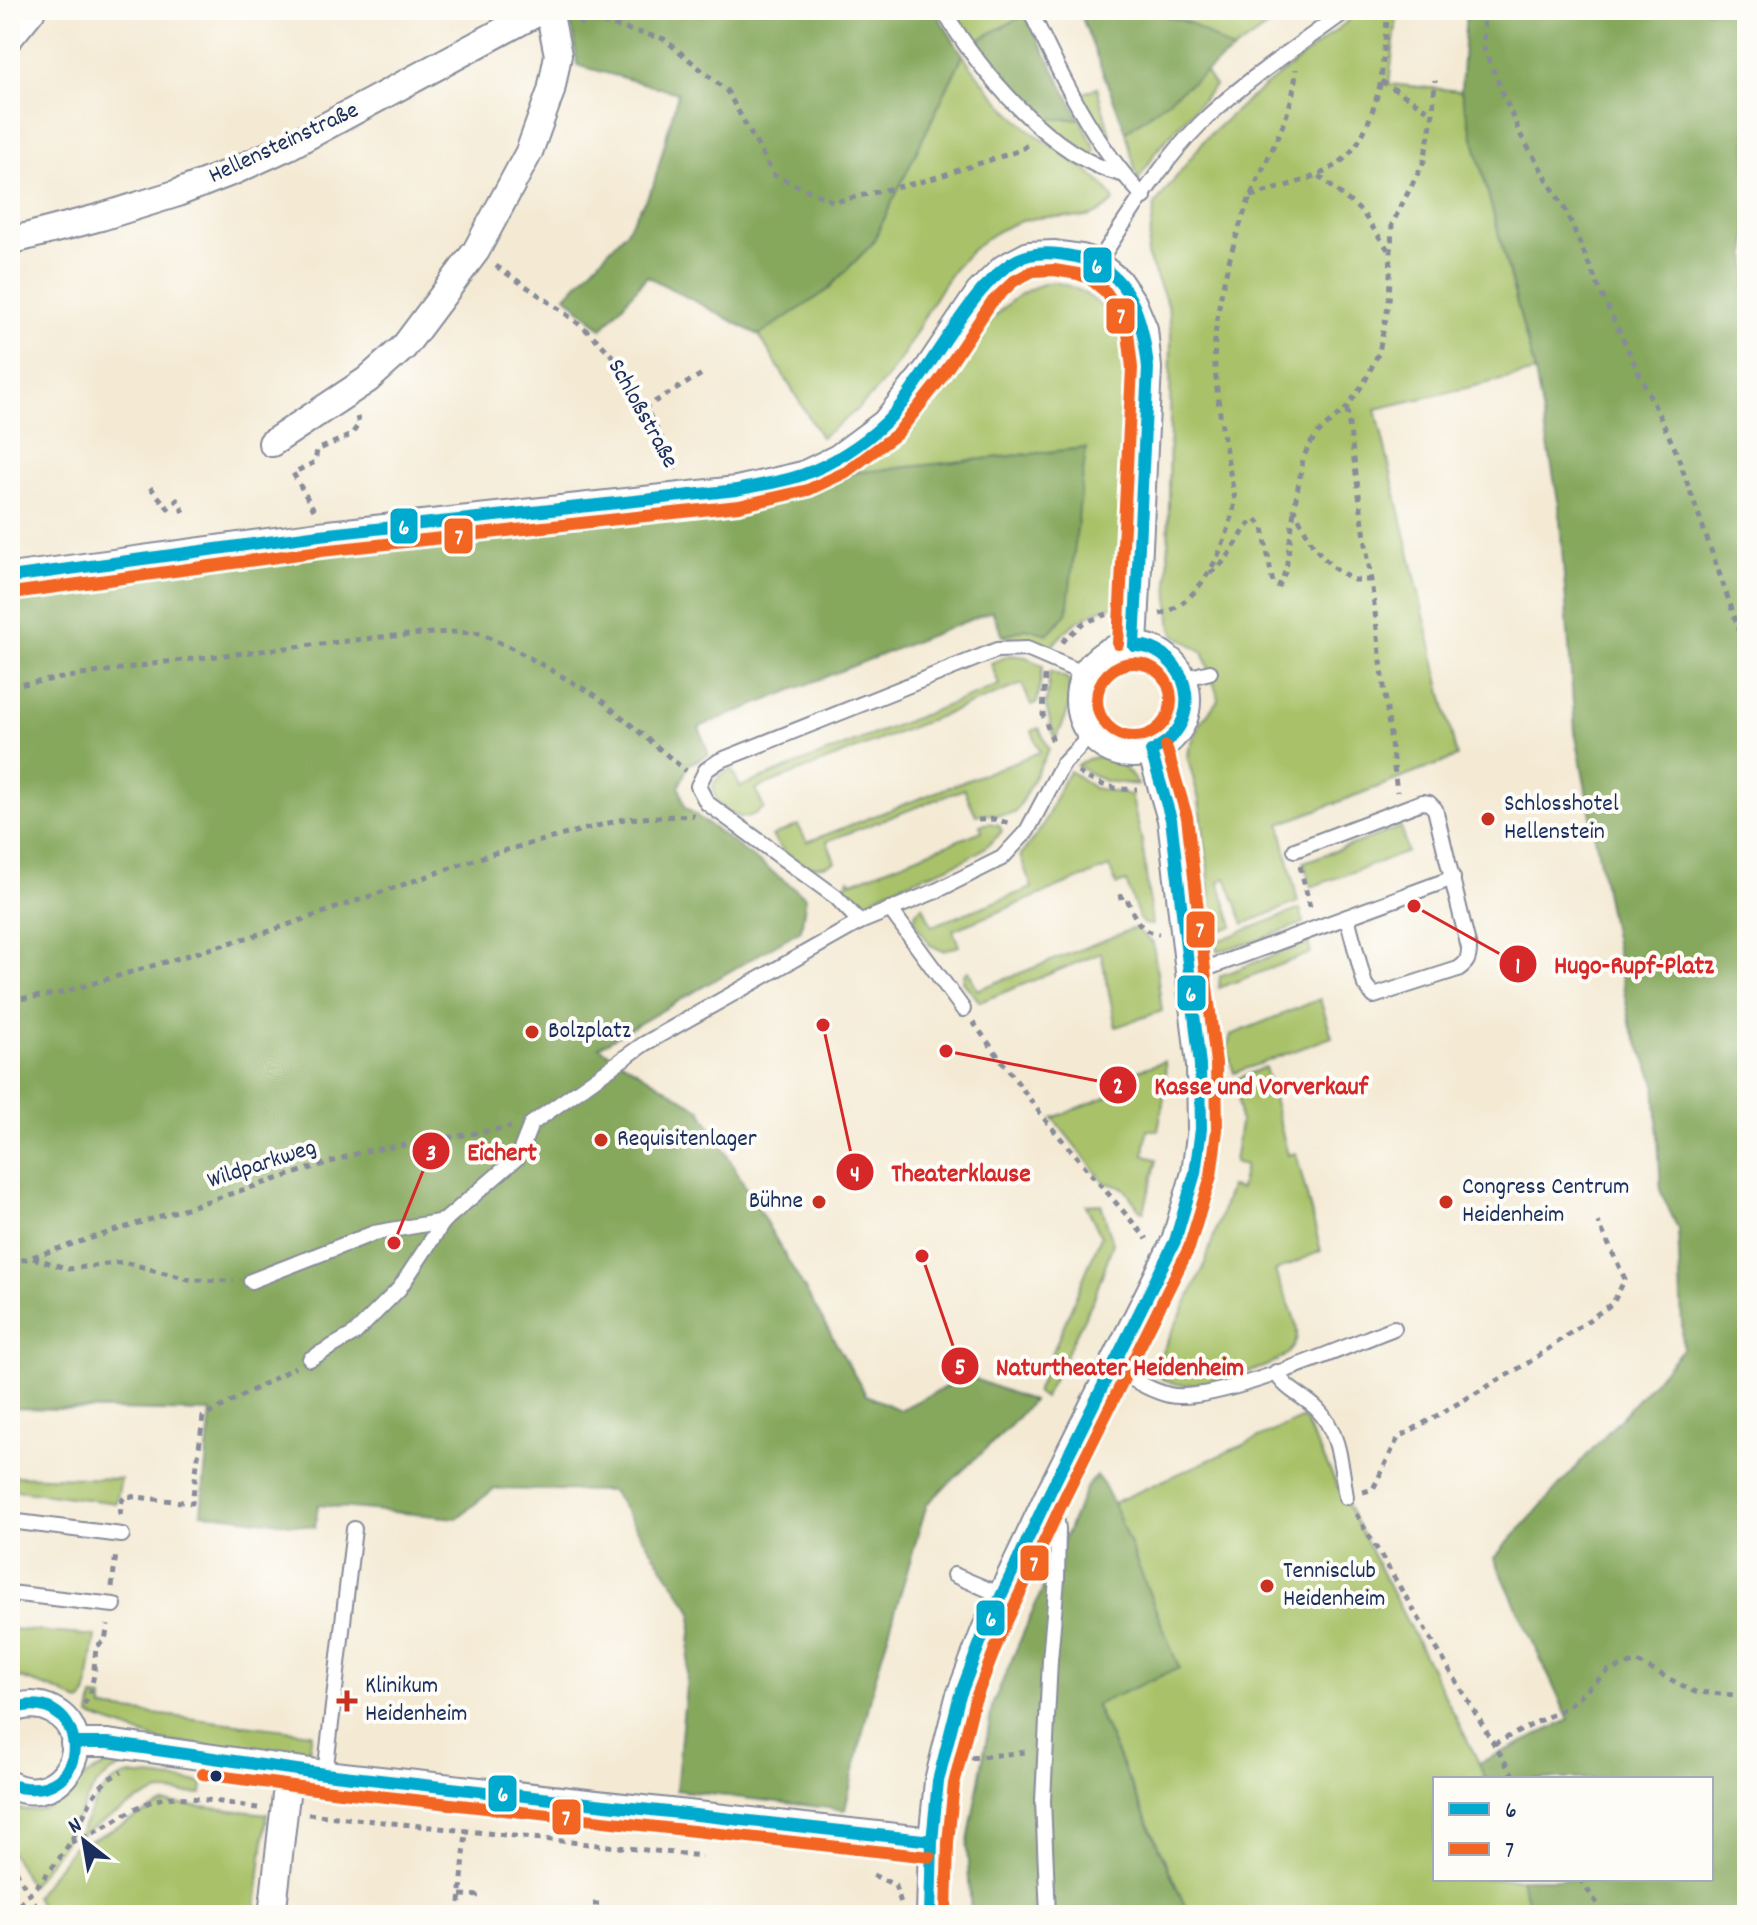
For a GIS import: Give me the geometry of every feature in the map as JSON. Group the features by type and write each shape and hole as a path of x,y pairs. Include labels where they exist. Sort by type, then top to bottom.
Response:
{"street":[{"path":"10,37 32,10"},
{"path":"272,443 386,364 412,338 476,251 529,152 551,91 558,55 548,16"},
{"name":"Hellensteinstraße","path":"10,241 175,194 234,171 548,16"},
{"path":"10,577 319,535 677,498 786,480 838,458 868,438 897,410 937,356 967,308 1004,268 1016,260 1043,254 1072,256 1097,264 1118,281 1133,303 1144,329 1147,346 1134,645"},
{"path":"1134,645 1163,655 1175,665 1183,679 1187,698 1184,718 1174,735 1151,751 1139,753 1117,751 1099,741 1083,720 1080,705 1080,689 1085,674 1105,654 1134,645"},
{"path":"930,1915 932,1841 942,1761 959,1698 1001,1595 1166,1261 1190,1198 1201,1129 1202,1081 1174,842 1163,785 1151,751"},
{"path":"10,1785 29,1791 42,1790 55,1784 72,1763 74,1743 70,1729 57,1713 37,1705 14,1703"},
{"path":"74,1743 108,1743 325,1774 932,1841"},
{"path":"272,1915 289,1769"}],"lane":[{"path":"943,10 990,76 1045,130 1093,165 1121,174"},
{"path":"1030,10 1096,135 1121,174 1144,197"},
{"path":"1097,264 1175,152 1199,125 1233,95 1347,10"},
{"path":"860,922 836,897 702,797 699,781 706,770 719,761 987,652 1013,647 1027,649 1085,674"},
{"path":"1183,679 1210,672"},
{"path":"310,1359 354,1334 399,1289 444,1221 518,1157 531,1124 644,1044 860,922 990,866 1010,851 1034,820 1052,780 1066,760 1092,734"},
{"path":"1295,850 1422,802 1429,803 1435,809 1469,958 1458,969 1374,996 1365,985 1347,917"},
{"path":"1189,975 1453,878"},
{"path":"890,909 963,1009"},
{"path":"251,1281 374,1233 444,1221"},
{"path":"1113,1368 1170,1395 1191,1396 1216,1392 1276,1372 1394,1328"},
{"path":"1276,1372 1289,1389 1318,1410 1328,1423 1335,1436 1346,1497"},
{"path":"1048,1915 1043,1801 1058,1542 1056,1508 1051,1490"},
{"path":"10,1521 120,1534"},
{"path":"325,1774 354,1529"},
{"path":"954,1575 1001,1595"},
{"path":"10,1593 112,1604"}],"path":[{"path":"1251,196 1319,176 1340,164 1357,146 1372,116 1381,81 1388,10"},
{"path":"1483,10 1484,49 1520,134 1566,211 1676,451 1747,652"},
{"path":"548,16 599,22 664,39 727,91 774,175 834,202 928,180 1021,150 1045,130"},
{"path":"1208,575 1233,521 1235,500 1214,365 1217,318 1251,196 1295,90 1294,49"},
{"path":"1136,613 1169,612 1222,566 1256,519 1263,528 1273,584 1279,586 1285,576 1303,459 1309,445 1323,428 1346,409 1365,381 1379,352 1389,302 1392,224 1424,161 1433,113 1435,80"},
{"path":"1381,81 1433,113"},
{"path":"1319,176 1362,212 1389,251"},
{"name":"Schloßstraße","path":"476,251 578,324 623,372 674,462 677,498"},
{"path":"644,408 702,374"},
{"path":"319,535 317,517 293,473 315,462 317,450 351,435 359,424 348,393"},
{"path":"1346,409 1371,580 1394,778 1401,810"},
{"path":"150,491 152,489 168,508 177,500 184,512"},
{"path":"1294,509 1314,547 1332,567 1354,580 1371,580"},
{"path":"10,686 166,662 381,637 478,633 512,648 595,695 699,781"},
{"path":"1035,717 1043,715"},
{"path":"1066,760 1085,777 1111,787 1133,790 1163,785"},
{"path":"10,1000 57,994 270,931 491,854 624,819 721,813"},
{"path":"1295,850 1315,928"},
{"path":"1118,897 1126,896 1135,919 1152,934 1184,932"},
{"path":"963,1009 1046,1121 1166,1261"},
{"name":"Wildparkweg","path":"10,1264 362,1152 531,1124"},
{"path":"1514,1777 1346,1497 1373,1489 1398,1438 1528,1363 1613,1303 1625,1279 1598,1222"},
{"path":"31,1258 69,1269 123,1262 192,1280 251,1281"},
{"path":"94,1669 96,1647 105,1640 112,1604 122,1500 126,1496 192,1503 203,1417 310,1359"},
{"path":"1494,1744 1567,1707 1608,1671 1637,1662 1695,1692 1747,1696"},
{"path":"942,1761 1045,1750"},
{"path":"10,1912 29,1894 71,1842 96,1790 115,1775 130,1770"},
{"path":"71,1842 87,1837 143,1805 162,1798 702,1856"},
{"path":"459,1915 466,1831"},
{"path":"10,1860 41,1915"},
{"path":"873,1875 895,1885 903,1915"},
{"path":"1581,1881 1605,1915"},
{"path":"461,1895 482,1896"},
{"path":"593,1904 601,1904"}],"green space":[{"path":"566,10 934,10 963,55 872,244 825,292 759,335 647,276 602,329 566,296 625,233 653,187 678,93 577,65 574,36"},
{"path":"952,10 1023,10 1025,15 972,43"},
{"path":"1079,10 1146,10 1192,24 1233,51 1126,132"},
{"path":"1146,10 1291,10 1233,51 1192,24"},
{"path":"1362,10 1398,10 1389,84 1461,91 1535,372 1376,409 1457,757 1280,824 1298,902 1244,924 1226,878 1219,882 1233,926 1214,933 1199,800 1188,759 1201,722 1219,699 1203,652 1174,634 1170,621 1171,335 1168,305 1147,255 1155,205 1206,138 1244,103"},
{"path":"1466,10 1747,10 1747,1915 1533,1915 1521,1881 1713,1881 1713,1777 1484,1777 1479,1763 1569,1720 1494,1558 1683,1349 1678,1229 1661,1192 1655,1081 1631,1028 1575,731 1559,506 1535,372 1461,91"},
{"path":"1025,15 1080,119 1043,119 1011,90 972,43"},
{"path":"963,55 1016,117 1099,181 1114,201 1089,217 1046,217 1019,222 979,244 950,275 885,380 855,411 821,437 759,335 825,292 872,244"},
{"path":"1205,71 1215,86 1156,151 1138,181 1126,132"},
{"path":"1097,87 1110,134 1102,130 1080,95"},
{"path":"1043,119 1080,119 1094,145 1092,158"},
{"path":"1052,282 1086,294 1110,317 1124,347 1131,382 1114,606 1078,621 1050,649 1003,636 1026,628 1085,448 852,473 896,439 926,410 998,313 1013,299"},
{"path":"1086,448 1067,614 1047,634 1026,628 1003,636 992,611 699,727 709,755 689,764 679,786 685,807 806,897 801,930 599,1047 701,1110 866,1395 900,1410 967,1376 1032,1401 1011,1425 927,1504 875,1679 845,1810 676,1790 693,1612 612,1491 494,1489 457,1518 318,1505 315,1527 201,1513 211,1412 10,1408 10,596 120,575 748,506 802,494 852,473"},
{"path":"1010,655 1026,657 1043,666 1037,703 1031,705 1022,684 755,789 764,808 749,816 731,814 717,801 714,784 732,769 740,787 999,685 991,663"},
{"path":"1050,671 1068,679 1070,687 1068,710 1055,740 1046,706"},
{"path":"1039,728 1049,749 1016,812 976,815 964,789 827,841 835,862 816,866 791,858 772,836 798,825 807,842 1040,752 1032,731"},
{"path":"1100,756 1122,766 1138,785 1105,781 1077,766"},
{"path":"1070,771 1094,788 1131,795 1142,841 1152,925 1140,920 1126,882 1117,885 1109,867 953,930 959,946 943,951 930,945 914,921 916,912 923,906 932,926 1032,888 1020,856 1043,826"},
{"path":"980,825 999,825 1002,831 966,859 892,888 863,903 844,896 843,890 849,879 852,882 982,831"},
{"path":"1401,827 1407,852 1311,887 1304,862"},
{"path":"1300,909 1304,923 1253,942 1217,951 1215,942"},
{"path":"1135,928 1153,943 1162,1011 1116,1027 1101,953 980,1002 963,982 964,974 969,971 977,990"},
{"path":"1308,942 1311,953 1219,988 1220,976"},
{"path":"1320,999 1332,1037 1234,1073 1227,1049 1231,1035"},
{"path":"1165,1061 1166,1087 1158,1130 1147,1130 1144,1154 1157,1160 1144,1211 1124,1188 1104,1182 1053,1118 1131,1087 1128,1074"},
{"path":"1265,1067 1288,1155 1296,1153 1321,1251 1275,1271 1295,1321 1296,1340 1281,1358 1253,1371 1202,1383 1171,1383 1155,1373 1156,1364 1203,1269 1230,1187 1240,1189 1245,1165 1234,1162 1240,1123 1237,1079"},
{"path":"1101,1204 1113,1243 1094,1298 1044,1398 1036,1392 1101,1236 1086,1205"},
{"name":"Tennisclub Heidenheim","path":"1303,1418 1484,1777 1433,1777 1433,1881 1521,1881 1533,1915 1189,1915 1095,1704 1179,1668 1113,1503"},
{"path":"10,1476 121,1479 116,1503 10,1489"},
{"path":"1096,1476 1113,1503 1179,1668 1095,1705 1189,1915 971,1915 967,1847 993,1703 1087,1486"},
{"path":"10,1629 95,1636 83,1701 10,1674"},
{"path":"93,1697 103,1698 103,1708 312,1733 309,1750 297,1756 161,1741 90,1716"},
{"path":"110,1765 125,1766 95,1786 64,1843 30,1886 10,1850 10,1807 43,1809 64,1797 95,1771"},
{"path":"130,1775 203,1783 202,1794 160,1792 139,1800 77,1837 103,1791 119,1778"},
{"path":"165,1803 267,1814 255,1915 45,1915 35,1896 74,1846"}],"transit line":[{"name":"6","path":"10,577 319,535 737,490 794,477 835,460 885,423 991,280 1010,264 1030,255 1053,254 1090,261 1117,280 1134,306 1143,337 1148,368 1134,645"},
{"name":"7","path":"12,593 321,551 739,506 808,490 846,472 897,434 939,381 991,303 1014,281 1033,271 1054,270 1089,278 1106,292 1119,311 1128,333 1132,368 1118,644"},
{"name":"6","path":"1134,646 1149,647 1163,654 1182,678"},
{"name":"6","path":"1134,646 1149,648 1162,655 1182,678"},
{"name":"7","path":"1134,663 1148,666 1160,674 1168,686 1171,700 1168,714 1160,726 1148,734 1134,737 1120,734 1108,726 1100,714 1097,700 1100,686 1108,674 1120,666 1134,663"},
{"name":"6","path":"1157,748 1173,735 1183,718 1186,699 1182,678"},
{"name":"7","path":"946,1915 948,1842 954,1784 974,1703 1000,1636 1065,1497 1189,1248 1211,1176 1217,1130 1216,1063 1187,817 1166,746"},
{"name":"6","path":"930,1915 932,1841 938,1781 959,1698 985,1630 1051,1490 1175,1241 1195,1173 1201,1129 1200,1065 1171,819 1151,751"},
{"name":"6","path":"10,1710 37,1706 56,1713 69,1727 74,1746 71,1764 59,1780 39,1788 10,1785"},
{"name":"6","path":"74,1743 108,1743 325,1774 932,1841"},
{"name":"7","path":"203,1774 930,1857"}],"place":[{"name":"Schlosshotel Hellenstein","path":"1488,819"},
{"name":"Hugo-Rupf-Platz","path":"1414,906"},
{"name":"Theaterklause","path":"823,1025"},
{"name":"Bolzplatz","path":"532,1032"},
{"name":"Kasse und Vorverkauf","path":"946,1051"},
{"name":"Requisitenlager","path":"601,1140"},
{"name":"Bühne","path":"819,1202"},
{"name":"Congress Centrum Heidenheim","path":"1446,1202"},
{"name":"Eichert","path":"394,1243"},
{"name":"Naturtheater Heidenheim","path":"922,1256"},
{"name":"Tennisclub Heidenheim","path":"1267,1586"},
{"name":"Klinikum Heidenheim","path":"347,1701"}]}
